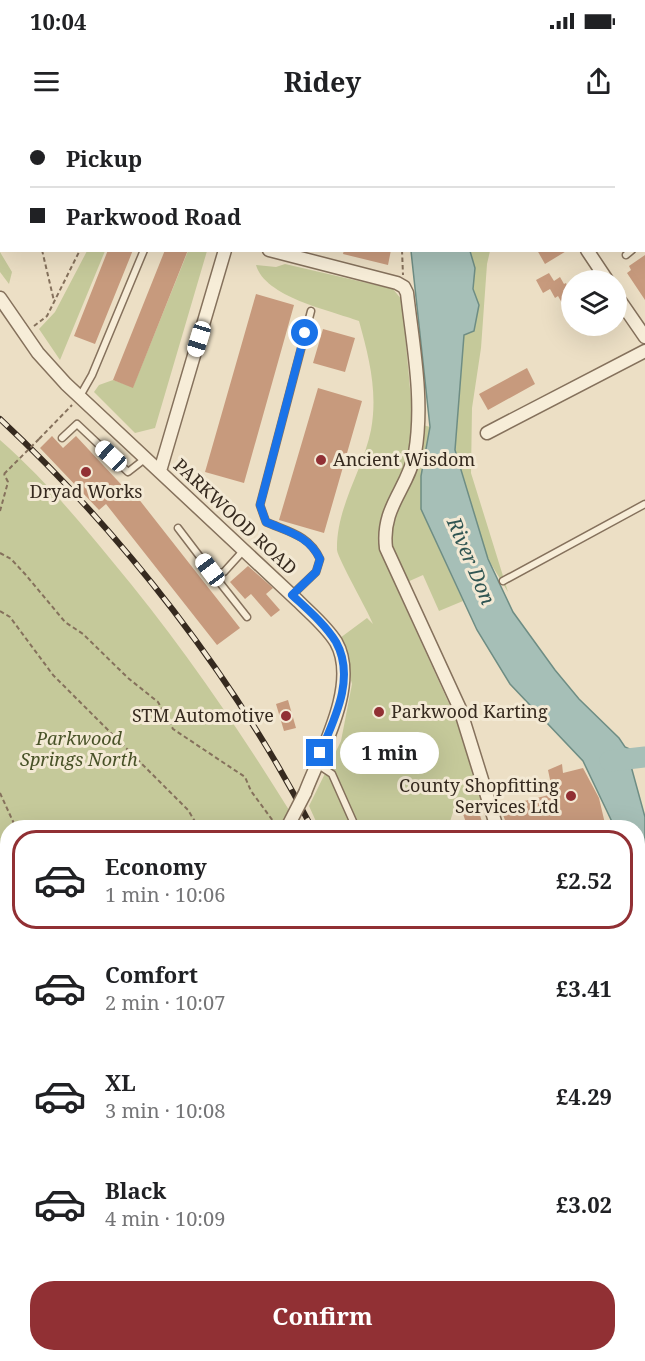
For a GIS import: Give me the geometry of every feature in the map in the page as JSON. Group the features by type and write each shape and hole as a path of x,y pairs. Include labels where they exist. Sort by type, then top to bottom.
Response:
{"street":[{"path":"160,471 224,252"},
{"path":"277,252 397,282 404,287 407,293 420,419 413,462 390,510 384,533 386,548 460,709 495,820"},
{"path":"588,252 600,270"},
{"name":"PARKWOOD ROAD","path":"0,298 38,353 76,401 160,471 292,595 326,629 337,644 344,672 341,701 305,793 292,820"},
{"path":"627,310 644,334"},
{"path":"487,433 645,351"}],"lane":[{"path":"76,401 96,365 143,252"},
{"path":"626,255 630,252"},
{"path":"292,595 316,572 320,559 306,539 266,522 260,505 311,311"},
{"path":"62,438 77,424 128,472 146,458"},
{"path":"503,581 645,504"},
{"path":"178,528 247,617"},
{"path":"213,574 224,572 243,550"},
{"path":"316,764 332,774 352,820"}],"path":[{"path":"42,252 54,301"},
{"path":"25,334 47,316 79,252"},
{"path":"402,252 404,287"},
{"path":"0,511 8,482 4,474 76,401"},
{"path":"0,553 11,559 65,622 83,634 128,678 158,702 173,729 245,777 251,791 272,820"},
{"path":"0,611 10,616 53,675 188,810 194,820"},
{"path":"0,793 12,820"}],"green space":[{"path":"0,252 12,272 9,284 0,272"},
{"path":"86,252 105,252 60,360 39,329 55,312"},
{"path":"188,252 207,252 155,428 135,433 94,392 99,385 113,380 133,387"},
{"path":"470,252 490,252 481,348 472,408 471,473 508,592 488,559 455,450 464,335 479,305 473,289 475,268"},
{"path":"285,264 393,289 402,300 413,422 430,427 421,476 421,509 463,601 439,611 423,575 396,587 466,741 482,801 454,809 451,820 315,820 309,806 341,741 352,684 340,638 367,618 373,624 337,550 345,504 371,430 373,388 359,321 285,294 262,276 256,265 276,267"},
{"name":"Parkwood Springs North","path":"0,440 59,498 160,621 205,682 289,810 284,820 0,820"}],"water":[{"name":"River Don","path":"411,252 470,252 475,268 473,289 479,305 474,331 464,335 455,450 488,559 513,612 555,670 625,747 634,751 640,764 631,766 645,820 611,820 583,761 510,684 477,630 421,509 421,476 430,427"}],"building":[{"path":"107,252 132,252 95,344 74,336"},
{"path":"164,252 187,252 133,388 113,380"},
{"path":"344,252 391,252 388,265 343,254"},
{"path":"538,252 565,252 545,264"},
{"path":"645,255 645,300 627,273 631,270 629,266"},
{"path":"549,273 554,281 560,277 561,301 558,296 555,298 550,289 543,293 536,280"},
{"path":"256,294 294,305 244,483 205,472"},
{"path":"323,329 355,338 345,372 313,363"},
{"path":"527,368 535,384 488,410 479,394"},
{"name":"Ancient Wisdom","path":"318,388 362,401 324,533 279,520"},
{"path":"52,436 63,448 76,436 131,495 134,493 240,628 217,645 106,504 99,510 40,448"},
{"path":"248,566 273,588 266,594 280,610 271,617 251,594 245,599 230,582"},
{"name":"STM Automotive","path":"288,700 296,728 284,731 276,704"},
{"name":"County Shopfitting Services Ltd","path":"562,764 563,773 583,768 599,798 604,820 505,820 500,807 553,794 548,770"},
{"path":"478,809 481,820 465,820 463,814"}],"waterway":[{"path":"610,761 645,757"}],"railway":[{"path":"0,419 90,510 173,610 248,717 282,772 308,820"}],"place":[{"name":"Ancient Wisdom","path":"321,460"},
{"name":"Dryad Works","path":"86,472"},
{"name":"Parkwood Karting","path":"379,712"},
{"name":"STM Automotive","path":"286,716"},
{"name":"County Shopfitting Services Ltd","path":"571,796"}],"route":[{"path":"305,333 260,505 266,522 306,539 320,559 316,572 292,595 326,629 337,644 344,672 341,701 320,753"}]}
